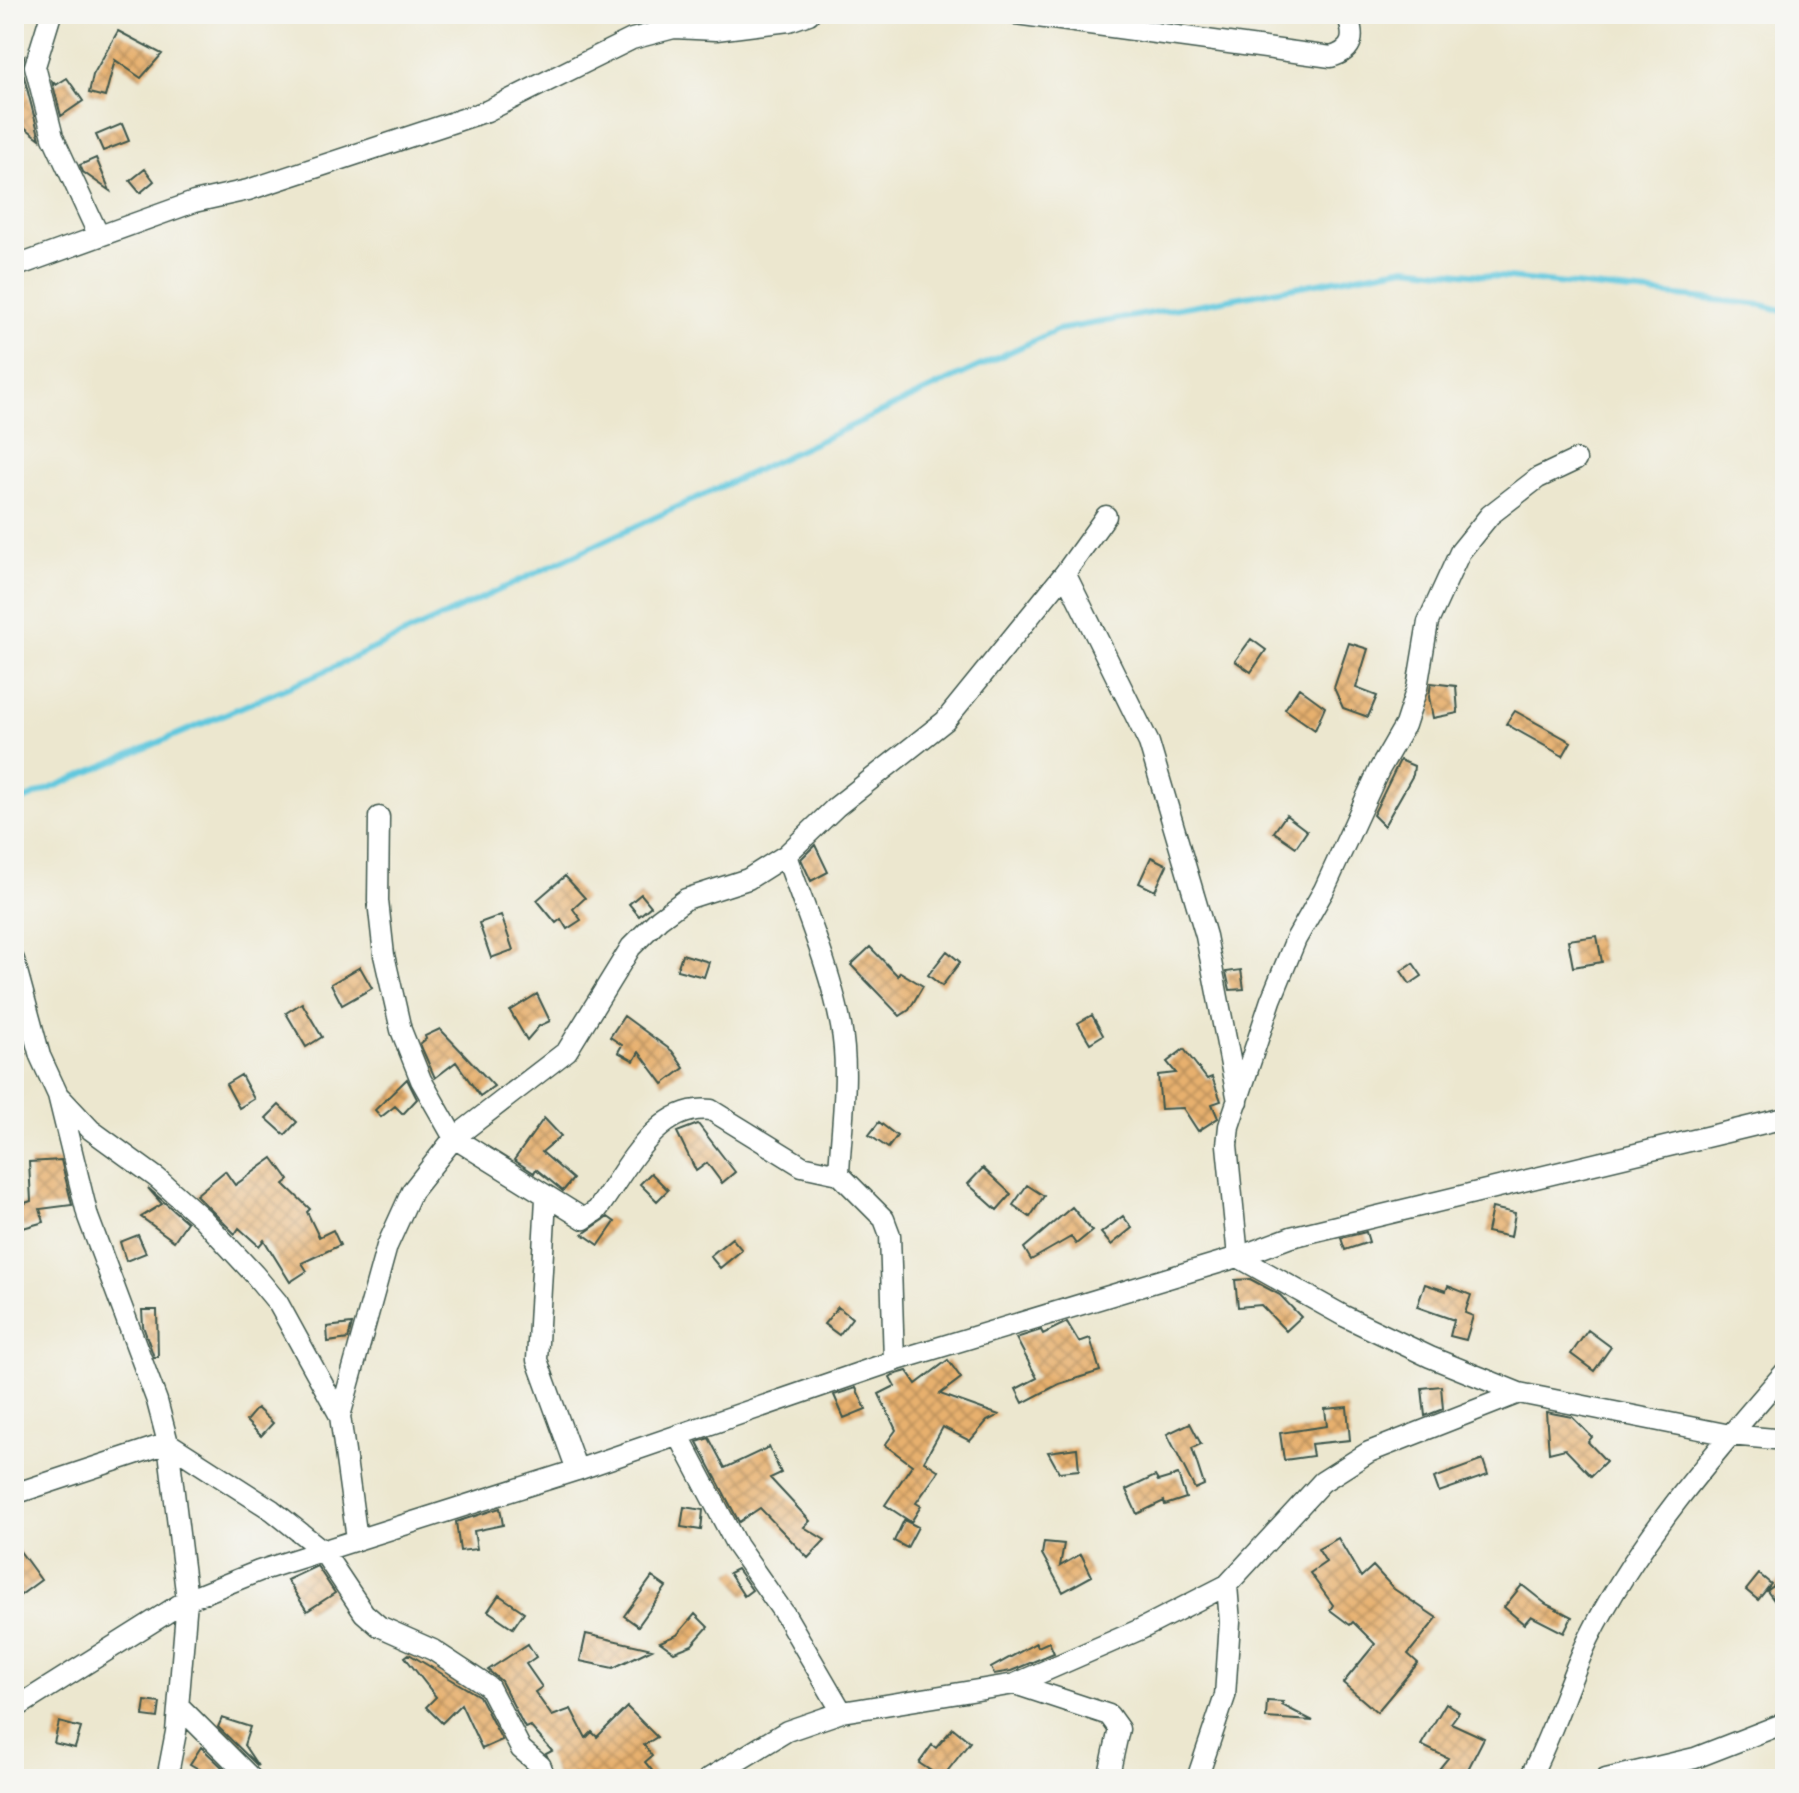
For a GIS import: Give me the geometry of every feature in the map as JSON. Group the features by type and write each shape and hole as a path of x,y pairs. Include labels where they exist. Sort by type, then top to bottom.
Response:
{"street":[{"path":"51,14 35,66 53,137 99,236"},
{"path":"14,267 194,202 248,190 487,111 632,39 693,22 774,23 809,14"},
{"path":"1016,14 1331,57 1346,53 1352,45 1353,32 1347,14"},
{"path":"1238,1257 1227,1145 1238,1101 1271,1000 1296,939 1324,890 1379,770 1405,725 1417,688 1428,622 1460,552 1490,515 1538,478 1576,460"},
{"path":"340,1416 387,1246 412,1191 454,1138 567,1051 631,947 659,919 686,899 748,879 786,855 836,807 945,721 1065,573 1106,516"},
{"path":"1065,573 1149,743 1206,936 1238,1101"},
{"path":"379,817 378,901 384,955 401,1030 421,1080 454,1138 584,1219 597,1210 657,1127 684,1112 699,1108 711,1110 802,1166 839,1174 884,1219 890,1235 894,1361"},
{"path":"786,855 826,968 841,1027 844,1066 839,1174"},
{"path":"14,960 40,1056 58,1095 88,1217 157,1401 168,1443 187,1600 179,1706 167,1779"},
{"path":"58,1095 91,1130 157,1178 202,1218 278,1303 299,1348 340,1416 357,1539"},
{"path":"14,1709 187,1600 322,1550 577,1470 894,1361 1238,1257 1291,1237 1785,1118"},
{"path":"546,1198 537,1360 577,1470"},
{"path":"1238,1257 1344,1316 1430,1357 1519,1393 1730,1435 1785,1440"},
{"path":"1532,1778 1589,1637 1641,1551 1730,1435 1785,1372"},
{"path":"708,1779 787,1731 842,1712 1015,1684 1141,1629 1227,1585 1322,1482 1369,1452 1440,1421 1519,1393"},
{"path":"679,1436 737,1546 786,1616 842,1712"},
{"path":"14,1494 168,1443"},
{"path":"168,1443 272,1510 322,1550 364,1613 379,1626 433,1650 489,1687 521,1749 541,1766 543,1779"},
{"path":"1197,1779 1225,1696 1230,1622 1227,1585"},
{"path":"1015,1684 1109,1715 1119,1729 1108,1779"},
{"path":"179,1706 244,1767 252,1779"},
{"path":"1606,1779 1695,1758 1785,1723"}],"building":[{"path":"118,31 162,54 141,78 115,60 105,97 89,93 93,75"},
{"path":"24,57 22,69 40,139 15,120 18,81 14,69"},
{"path":"67,78 83,101 61,116 52,81 56,85"},
{"path":"122,124 129,141 103,151 96,135"},
{"path":"96,158 110,191 83,172 80,165"},
{"path":"145,169 154,181 140,193 130,181"},
{"path":"1251,639 1266,650 1251,672 1235,661"},
{"path":"1349,643 1368,649 1356,688 1377,696 1368,717 1343,708 1334,688"},
{"path":"1431,683 1456,686 1458,713 1433,718 1429,697"},
{"path":"1299,688 1325,707 1315,730 1285,709"},
{"path":"1515,711 1571,742 1563,756 1506,724"},
{"path":"1400,760 1414,766 1413,775 1384,826 1373,815"},
{"path":"1286,815 1307,831 1296,847 1274,832"},
{"path":"815,845 828,872 811,881 801,859"},
{"path":"1151,857 1167,865 1155,891 1139,883"},
{"path":"565,876 585,898 573,909 581,920 567,929 561,919 556,923 537,900"},
{"path":"641,894 651,906 639,916 629,904"},
{"path":"501,915 513,950 491,958 479,923"},
{"path":"1597,936 1602,962 1573,967 1568,940"},
{"path":"870,947 898,976 900,972 923,986 909,1010 900,1016 851,965"},
{"path":"947,951 960,962 942,986 928,975"},
{"path":"682,954 709,962 704,977 677,970"},
{"path":"1413,963 1422,976 1410,984 1401,971"},
{"path":"360,967 372,988 342,1005 331,984"},
{"path":"1241,970 1244,989 1230,990 1226,972"},
{"path":"537,994 550,1021 539,1026 527,1040 510,1011"},
{"path":"302,1003 322,1037 306,1047 286,1013"},
{"path":"1092,1015 1103,1035 1090,1043 1078,1023"},
{"path":"624,1016 672,1051 684,1068 663,1084 639,1052 634,1061 618,1052 622,1045 610,1037"},
{"path":"440,1029 494,1086 480,1096 456,1062 435,1078 420,1044 426,1039 425,1036"},
{"path":"1184,1049 1207,1079 1212,1077 1221,1101 1212,1104 1218,1118 1198,1131 1183,1108 1161,1109 1158,1075 1176,1073 1167,1062"},
{"path":"241,1075 254,1099 239,1108 226,1084"},
{"path":"407,1079 417,1099 403,1114 395,1106 381,1117 375,1110"},
{"path":"279,1105 297,1122 285,1135 266,1118"},
{"path":"544,1118 561,1136 542,1152 573,1179 563,1191 536,1169 534,1173 514,1160"},
{"path":"879,1122 897,1136 888,1148 869,1135"},
{"path":"698,1124 735,1172 722,1183 707,1163 696,1171 677,1132"},
{"path":"273,1158 289,1180 284,1184 310,1209 307,1212 319,1237 333,1230 340,1245 302,1263 307,1271 290,1282 264,1240 259,1246 239,1228 235,1234 196,1195 225,1171 235,1185"},
{"path":"61,1160 72,1205 40,1209 44,1222 23,1228 16,1206 31,1201 29,1162"},
{"path":"983,1168 1011,1194 997,1210 968,1184"},
{"path":"651,1173 668,1190 657,1201 640,1184"},
{"path":"1027,1185 1044,1196 1030,1217 1013,1205"},
{"path":"148,1188 187,1222 174,1241 141,1217 162,1204"},
{"path":"1072,1207 1092,1231 1076,1244 1071,1237 1031,1260 1024,1248"},
{"path":"1492,1208 1515,1213 1511,1237 1487,1232"},
{"path":"1123,1216 1132,1228 1111,1245 1101,1233"},
{"path":"608,1217 615,1222 599,1245 583,1234"},
{"path":"1366,1232 1369,1242 1345,1250 1341,1238"},
{"path":"138,1235 146,1253 126,1261 120,1242"},
{"path":"732,1238 742,1250 720,1268 710,1256"},
{"path":"1250,1279 1280,1295 1301,1317 1286,1331 1261,1305 1238,1307 1235,1280"},
{"path":"1425,1284 1446,1291 1448,1286 1471,1295 1465,1313 1473,1316 1466,1340 1450,1336 1454,1320 1417,1307"},
{"path":"838,1307 852,1318 839,1335 824,1324"},
{"path":"142,1310 157,1310 158,1357 154,1357 143,1326"},
{"path":"1067,1322 1079,1342 1090,1338 1100,1371 1059,1384 1023,1403 1016,1389 1037,1378 1016,1338 1041,1330 1043,1334"},
{"path":"352,1324 348,1339 328,1342 327,1327"},
{"path":"1588,1330 1611,1347 1594,1371 1571,1354"},
{"path":"948,1360 961,1378 940,1394 999,1415 987,1421 970,1441 943,1427 924,1461 939,1471 916,1503 921,1506 911,1522 885,1505 912,1465 885,1445 896,1430 879,1394 895,1386 890,1377 893,1375 907,1371 916,1384"},
{"path":"1441,1386 1443,1409 1425,1416 1422,1388"},
{"path":"856,1388 866,1409 844,1418 834,1395"},
{"path":"1347,1407 1350,1440 1311,1444 1313,1456 1284,1460 1280,1433 1327,1426 1325,1409"},
{"path":"257,1408 273,1423 261,1436 246,1421"},
{"path":"1546,1412 1572,1417 1592,1437 1588,1442 1606,1461 1591,1476 1565,1449 1549,1453"},
{"path":"1190,1423 1201,1444 1192,1448 1204,1485 1195,1489 1167,1434"},
{"path":"709,1438 725,1468 769,1447 781,1473 770,1478 810,1521 804,1527 825,1540 808,1558 760,1508 739,1522 697,1442"},
{"path":"1077,1448 1079,1470 1059,1472 1048,1452"},
{"path":"1483,1460 1488,1475 1439,1492 1434,1478"},
{"path":"1178,1475 1186,1498 1165,1505 1164,1501 1137,1514 1126,1490 1155,1476 1158,1481"},
{"path":"684,1507 703,1510 701,1530 681,1527"},
{"path":"500,1508 503,1525 474,1531 477,1549 460,1551 456,1522"},
{"path":"904,1520 918,1527 907,1548 894,1541"},
{"path":"1338,1538 1361,1577 1373,1566 1394,1589 1437,1618 1408,1654 1418,1663 1377,1712 1343,1683 1375,1644 1353,1622 1350,1625 1330,1610 1333,1605 1310,1573 1326,1562 1318,1549"},
{"path":"1044,1542 1064,1544 1060,1566 1081,1554 1092,1576 1063,1592 1042,1554"},
{"path":"14,1543 41,1580 14,1600"},
{"path":"317,1566 335,1593 307,1611 287,1580"},
{"path":"737,1569 752,1590 744,1596 729,1573"},
{"path":"1759,1574 1771,1584 1758,1600 1746,1590"},
{"path":"652,1577 666,1587 638,1626 624,1616"},
{"path":"1785,1577 1785,1615 1767,1591"},
{"path":"1522,1585 1546,1604 1572,1617 1564,1633 1531,1616 1524,1624 1504,1607"},
{"path":"499,1595 524,1612 513,1628 488,1611"},
{"path":"695,1614 708,1627 692,1645 674,1652 660,1642 677,1635"},
{"path":"586,1634 652,1649 613,1668 580,1661"},
{"path":"1049,1642 1054,1653 1011,1671 994,1674 991,1668 1036,1643 1038,1647"},
{"path":"528,1644 536,1657 526,1664 542,1687 535,1692 552,1716 571,1709 586,1738 592,1732 597,1737 627,1707 657,1737 644,1745 652,1756 645,1762 659,1779 558,1779 546,1754 552,1751 530,1726 525,1728 501,1681 488,1670"},
{"path":"409,1654 479,1696 502,1740 482,1749 461,1704 442,1723 426,1707 436,1697 405,1657"},
{"path":"145,1701 160,1703 158,1718 143,1716"},
{"path":"1267,1701 1283,1702 1282,1705 1313,1721 1266,1718"},
{"path":"1446,1703 1459,1712 1451,1723 1484,1738 1463,1779 1452,1779 1439,1769 1448,1758 1421,1745"},
{"path":"222,1718 250,1727 244,1745 258,1766 218,1727"},
{"path":"59,1722 81,1728 75,1748 54,1743"},
{"path":"953,1728 970,1742 942,1778 919,1763 932,1745 936,1748"},
{"path":"201,1747 223,1768 216,1779 190,1764"}],"waterway":[{"path":"14,804 319,674 1057,330 1406,267 1762,305 1785,311"}]}
